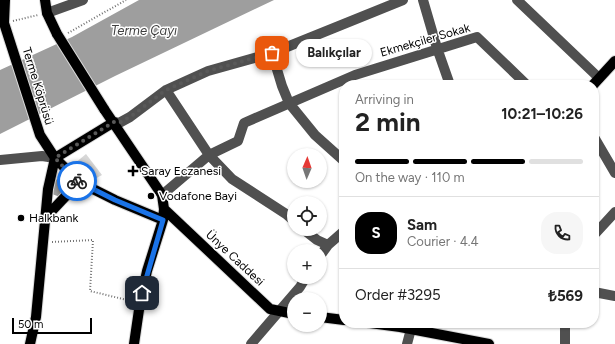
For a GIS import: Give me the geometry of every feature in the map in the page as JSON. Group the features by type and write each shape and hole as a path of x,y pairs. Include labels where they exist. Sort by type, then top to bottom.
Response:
{"main road":[{"path":"4,22 5,0"},
{"path":"46,0 47,13 57,34 104,109 162,195 164,209 163,220 147,271 140,303 134,344"},
{"name":"Terme Köprüsü","path":"4,22 40,135 55,158 79,182 115,200 163,220"},
{"path":"598,80 615,61"},
{"path":"30,344 36,317 48,188 55,158 114,122"},
{"path":"46,217 79,182"},
{"name":"Ünye Caddesi","path":"164,209 270,308 287,312"},
{"path":"327,318 339,319"},
{"path":"411,329 489,344"}],"street":[{"path":"47,13 83,0"},
{"path":"114,122 119,123 130,117 166,90 208,71 272,53 403,0"},
{"path":"424,0 437,48 448,80"},
{"path":"517,0 594,80"},
{"name":"Ekmekçiler Sokak","path":"343,80 477,36 522,80"},
{"path":"272,53 289,103 315,135 339,157"},
{"name":"Ekmekçiler Sokak","path":"162,195 209,155 238,141 244,123 339,82"},
{"path":"166,90 209,155 232,179 287,215"},
{"path":"599,146 615,173"},
{"path":"0,160 42,156 55,158"},
{"path":"599,230 615,212"},
{"path":"312,236 328,245 339,239"},
{"path":"251,344 302,284"},
{"path":"599,293 615,296"},
{"path":"565,344 566,328"},
{"path":"406,344 411,329"}],"path":[{"path":"57,34 58,39 126,0"},
{"path":"4,22 47,13"},
{"path":"43,243 93,240 90,291 140,303"}],"shaded area":[{"path":"86,154 102,175 91,181 74,164"}],"water":[{"name":"Terme Çayı","path":"139,0 274,0 115,76 0,134 0,70 72,37"},
{"path":"57,179 63,180 69,187 60,197 52,194 51,185"}],"way so far":[{"path":"77,181 55,158 114,122 119,123 130,117 166,90 208,71 272,53"}],"place":[{"name":"Balıkçılar","path":"272,53"},
{"name":"Saray Eczanesi","path":"133,171"},
{"name":"Vodafone Bayi","path":"151,196"},
{"name":"Halkbank","path":"21,218"}],"route":[{"path":"77,181 115,200 163,220 147,271 142,293"}]}
